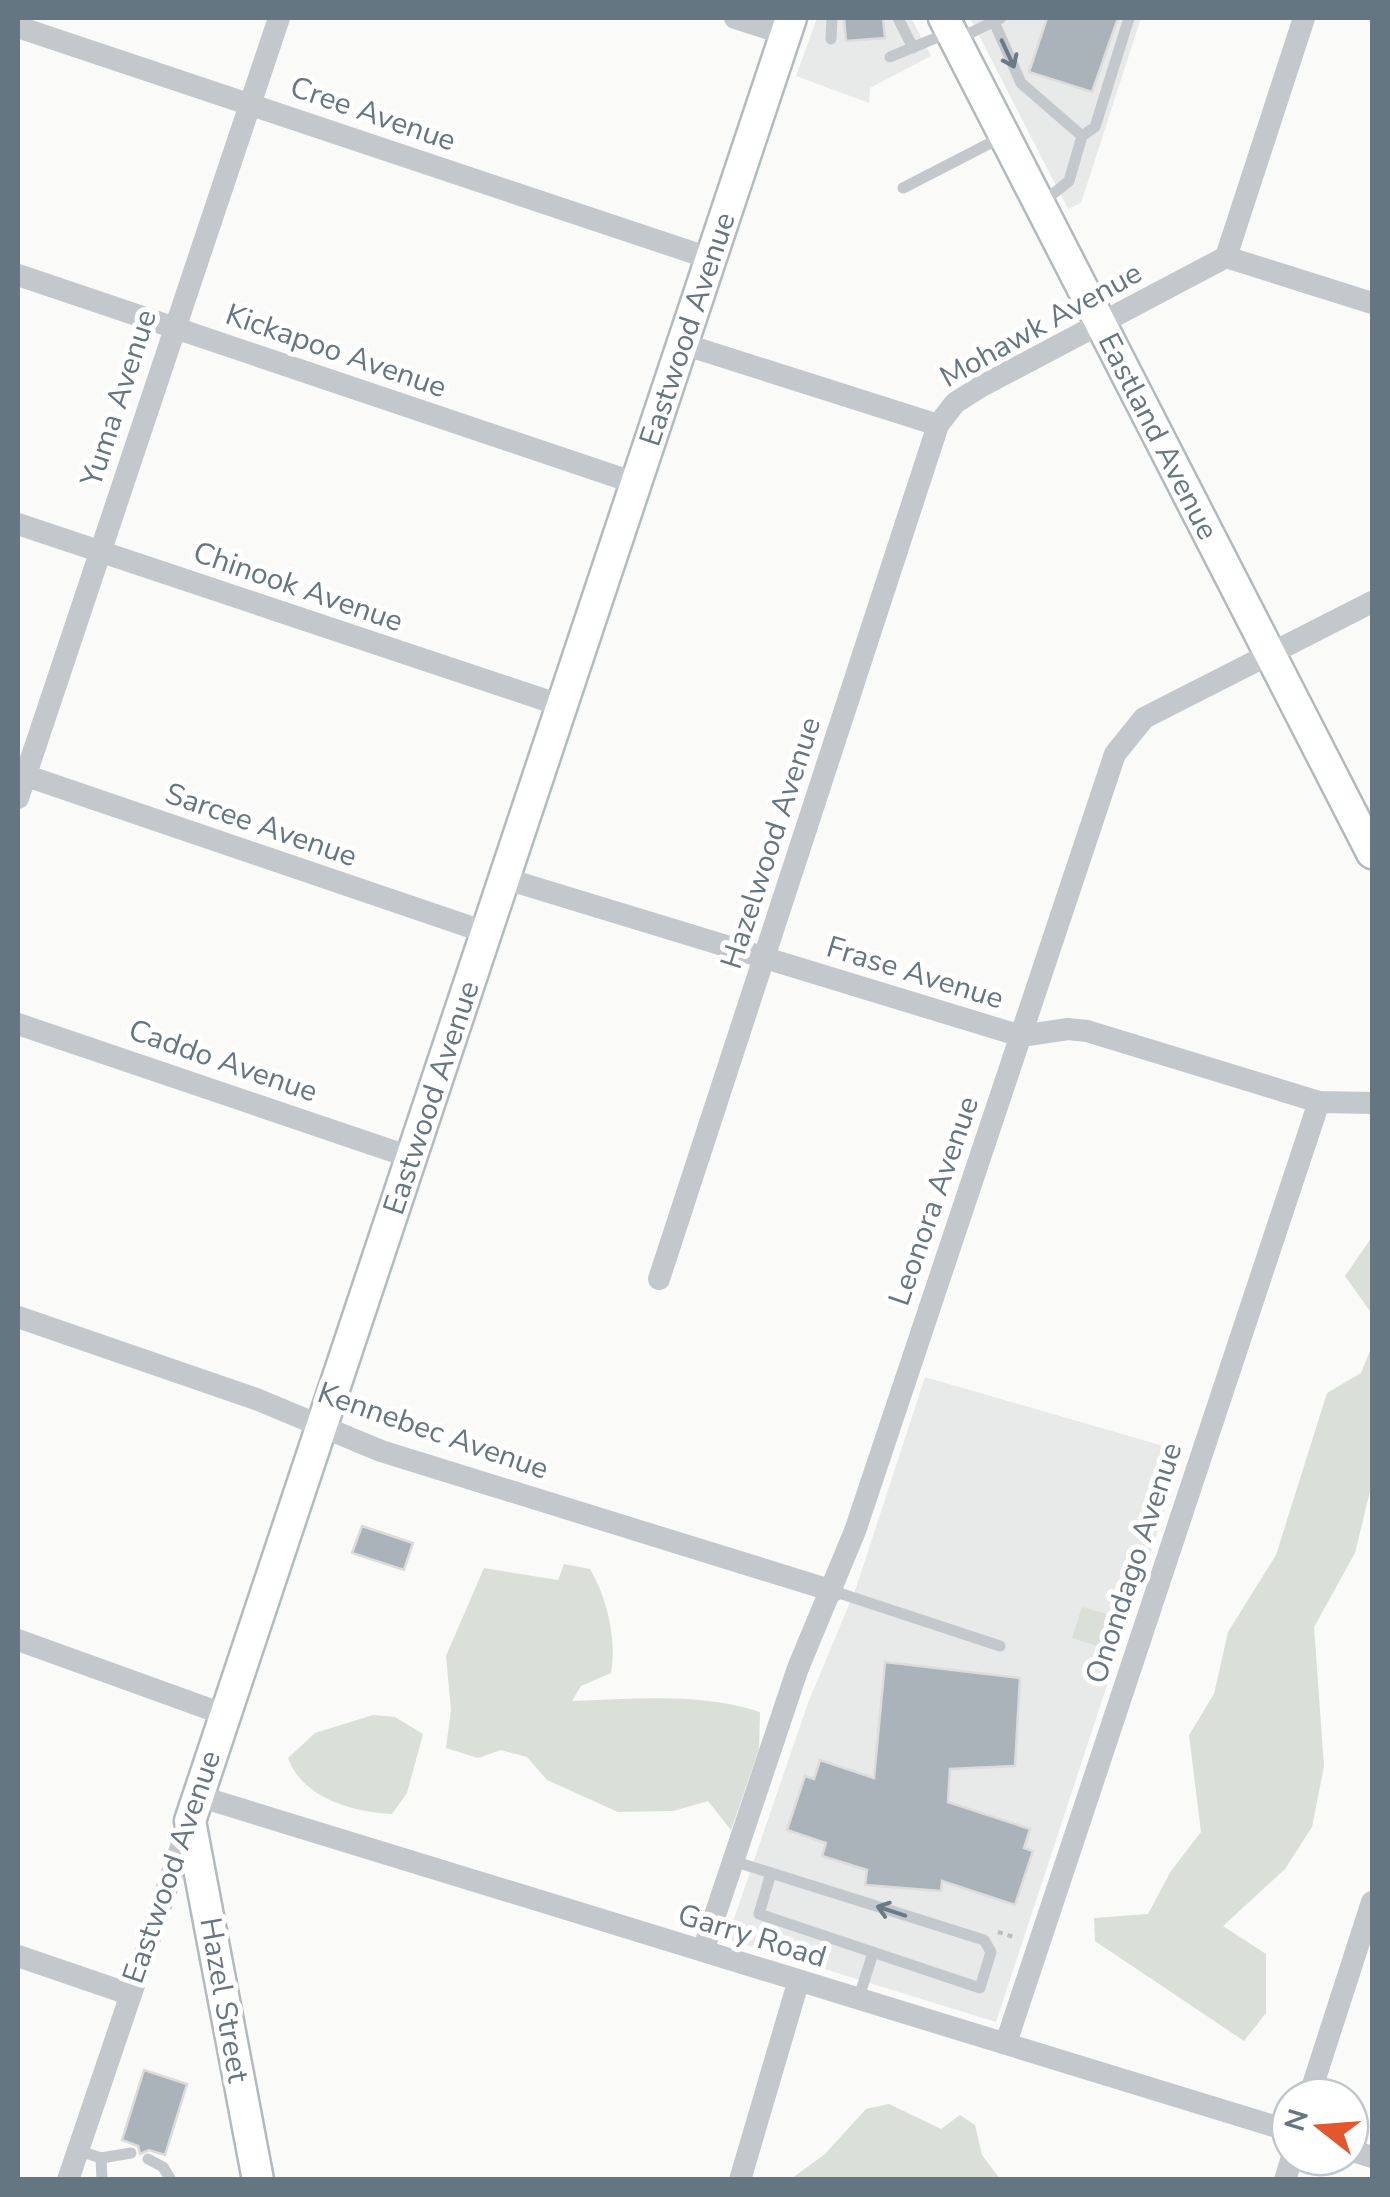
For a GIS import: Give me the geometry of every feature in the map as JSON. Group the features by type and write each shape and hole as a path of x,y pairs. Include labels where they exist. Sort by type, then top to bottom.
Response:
{"street":[{"name":"Yuma Avenue","path":"20,782 279,18"},
{"path":"736,18 788,26"},
{"path":"1304,18 1226,256 1372,303"},
{"name":"Eastwood Avenue","path":"68,2180 788,26"},
{"name":"Cree Avenue","path":"18,27 710,258"},
{"name":"Eastland Avenue","path":"950,30 1372,853"},
{"name":"Mohawk Avenue","path":"683,344 938,425 955,402 1226,256"},
{"name":"Kickapoo Avenue","path":"18,275 635,483"},
{"name":"Hazelwood Avenue","path":"659,1279 938,425"},
{"name":"Chinook Avenue","path":"18,524 560,705"},
{"name":"Leonora Avenue","path":"703,1951 798,1668 832,1591 1122,740 1144,718 1372,602"},
{"name":"Sarcee Avenue","path":"20,782 485,932"},
{"name":"Frase Avenue","path":"503,878 1020,1036 1068,1029 1087,1031 1320,1102 1372,1103"},
{"name":"Caddo Avenue","path":"18,1024 410,1156"},
{"name":"Onondago Avenue","path":"1006,2042 1320,1102"},
{"name":"Kennebec Avenue","path":"18,1317 380,1451 832,1591"},
{"path":"18,1640 223,1714"},
{"name":"Garry Road","path":"194,1809 703,1951 1270,2125"},
{"name":"Hazel Street","path":"194,1809 258,2180"},
{"path":"1316,2077 1372,1902"},
{"path":"18,1956 129,1994"},
{"path":"740,2180 798,1983"}],"lane":[{"path":"831,39 832,18"},
{"path":"898,18 912,48"},
{"path":"1040,205 1069,181 1082,136 1095,127 1129,18"},
{"path":"890,57 950,30 998,21 1022,83 1082,136"},
{"path":"903,188 1004,136"},
{"path":"832,1591 1000,1646"},
{"path":"734,1861 770,1872 984,1940 992,1952 980,1988 758,1914 770,1872"},
{"path":"858,2000 873,1953"},
{"path":"78,2150 101,2158 131,2153"},
{"path":"101,2158 102,2180"},
{"path":"148,2159 163,2167 172,2180"}],"path":[{"path":"1010,1935 1020,1939"}],"shaded area":[{"path":"817,18 911,18 931,56 870,88 869,103 796,76"},
{"path":"970,18 1141,18 1081,203 1068,209"},
{"path":"1372,1237 1372,1314 1345,1276"},
{"path":"1372,1346 1372,1483 1355,1553 1314,1627 1324,1766 1312,1827 1285,1869 1223,1926 1266,1954 1266,2013 1244,2041 1095,1941 1094,1918 1148,1914 1171,1871 1201,1832 1189,1735 1214,1694 1228,1632 1276,1555 1327,1393 1361,1373"},
{"path":"925,1377 1184,1452 996,2022 727,1939 808,1703 856,1588"},
{"path":"564,1564 590,1569 606,1606 613,1646 611,1673 581,1686 572,1701 690,1699 760,1712 759,1749 731,1830 708,1801 673,1811 618,1812 547,1780 527,1757 501,1750 478,1758 446,1748 451,1710 446,1656 484,1568 558,1580"},
{"path":"1082,1607 1114,1616 1104,1648 1072,1638"},
{"path":"373,1715 395,1717 423,1734 407,1793 392,1814 346,1806 317,1793 295,1772 288,1758 315,1733"},
{"path":"889,2104 941,2129 960,2115 975,2125 982,2155 1000,2179 791,2179 825,2154 866,2109"}],"building":[{"path":"844,18 883,18 885,38 846,41"},
{"path":"1047,18 1118,18 1092,92 1029,72"},
{"path":"362,1526 413,1543 404,1570 352,1553"},
{"path":"885,1662 1020,1678 1015,1766 950,1769 948,1802 1030,1829 1024,1848 1033,1851 1015,1905 942,1881 941,1891 865,1885 867,1870 822,1856 826,1843 787,1830 805,1776 814,1779 820,1760 874,1778"},
{"path":"144,2070 187,2084 165,2155 149,2150 140,2154 138,2146 122,2140"}]}
